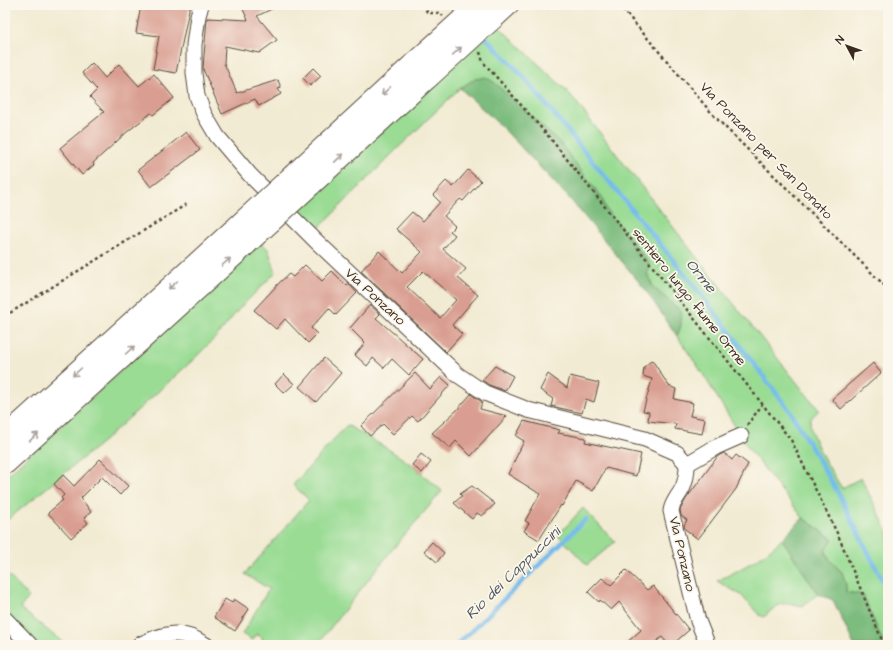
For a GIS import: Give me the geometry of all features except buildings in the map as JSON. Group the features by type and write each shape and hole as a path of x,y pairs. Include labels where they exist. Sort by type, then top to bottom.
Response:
{"highway":[{"path":"5,463 240,237 421,71 494,8"},
{"path":"5,438 240,237"}],"street":[{"name":"Via Ponzano","path":"201,5 194,45 194,74 197,96 204,114 217,136 250,175 322,247 458,375 485,393 528,410 645,439 677,453 687,464 687,475 683,487 672,505 672,511 698,621 707,644"},
{"path":"687,464 716,447 741,436"},
{"path":"5,619 30,645"},
{"path":"139,645 165,635 179,633 190,636 206,645"}],"path":[{"path":"422,5 428,13 440,13 446,18"},
{"name":"Via Ponzano per San Donato","path":"619,5 715,117 888,289"},
{"name":"sentiero lungo fiume Orme","path":"479,49 483,62 550,138 791,440 838,535 884,645"},
{"path":"5,316 186,204"},
{"path":"741,436 762,405"}],"green space":[{"path":"497,25 569,93 705,268 819,410 811,419 810,425 816,443 827,464 842,488 861,478 888,532 888,645 884,645 863,595 846,592 846,585 842,572 830,560 815,527 803,518 749,449 701,371 677,336 681,326 665,298 653,287 650,278 606,209 602,198 559,142 475,79 460,88 311,236 291,216"},
{"path":"486,77 495,83 559,142 602,198 606,209 651,266 647,274 653,287 681,311 681,326 677,336 644,288 570,199 502,127 460,88 475,79"},
{"path":"261,243 268,249 276,272 239,309 217,336 194,359 106,439 5,522 5,477"},
{"path":"347,425 412,465 442,491 391,551 317,645 260,645 263,638 256,634 252,640 242,634 269,589 245,574 309,500 293,485"},
{"path":"583,508 615,542 587,565 558,535"},
{"path":"803,518 833,539 825,551 830,560 842,572 846,585 846,592 863,595 884,645 854,645 833,600 818,594 782,539"},
{"path":"782,539 818,594 802,606 782,604 764,617 759,615 741,595 717,581 759,557"},
{"path":"5,572 29,597 20,608 66,645 30,645 5,619"}],"waterway":[{"name":"Orme","path":"455,5 462,12"},
{"name":"Orme","path":"483,35 522,75 696,288 790,411 837,491 888,591"},
{"name":"Rio dei Cappuccini","path":"457,645 586,519"}]}
